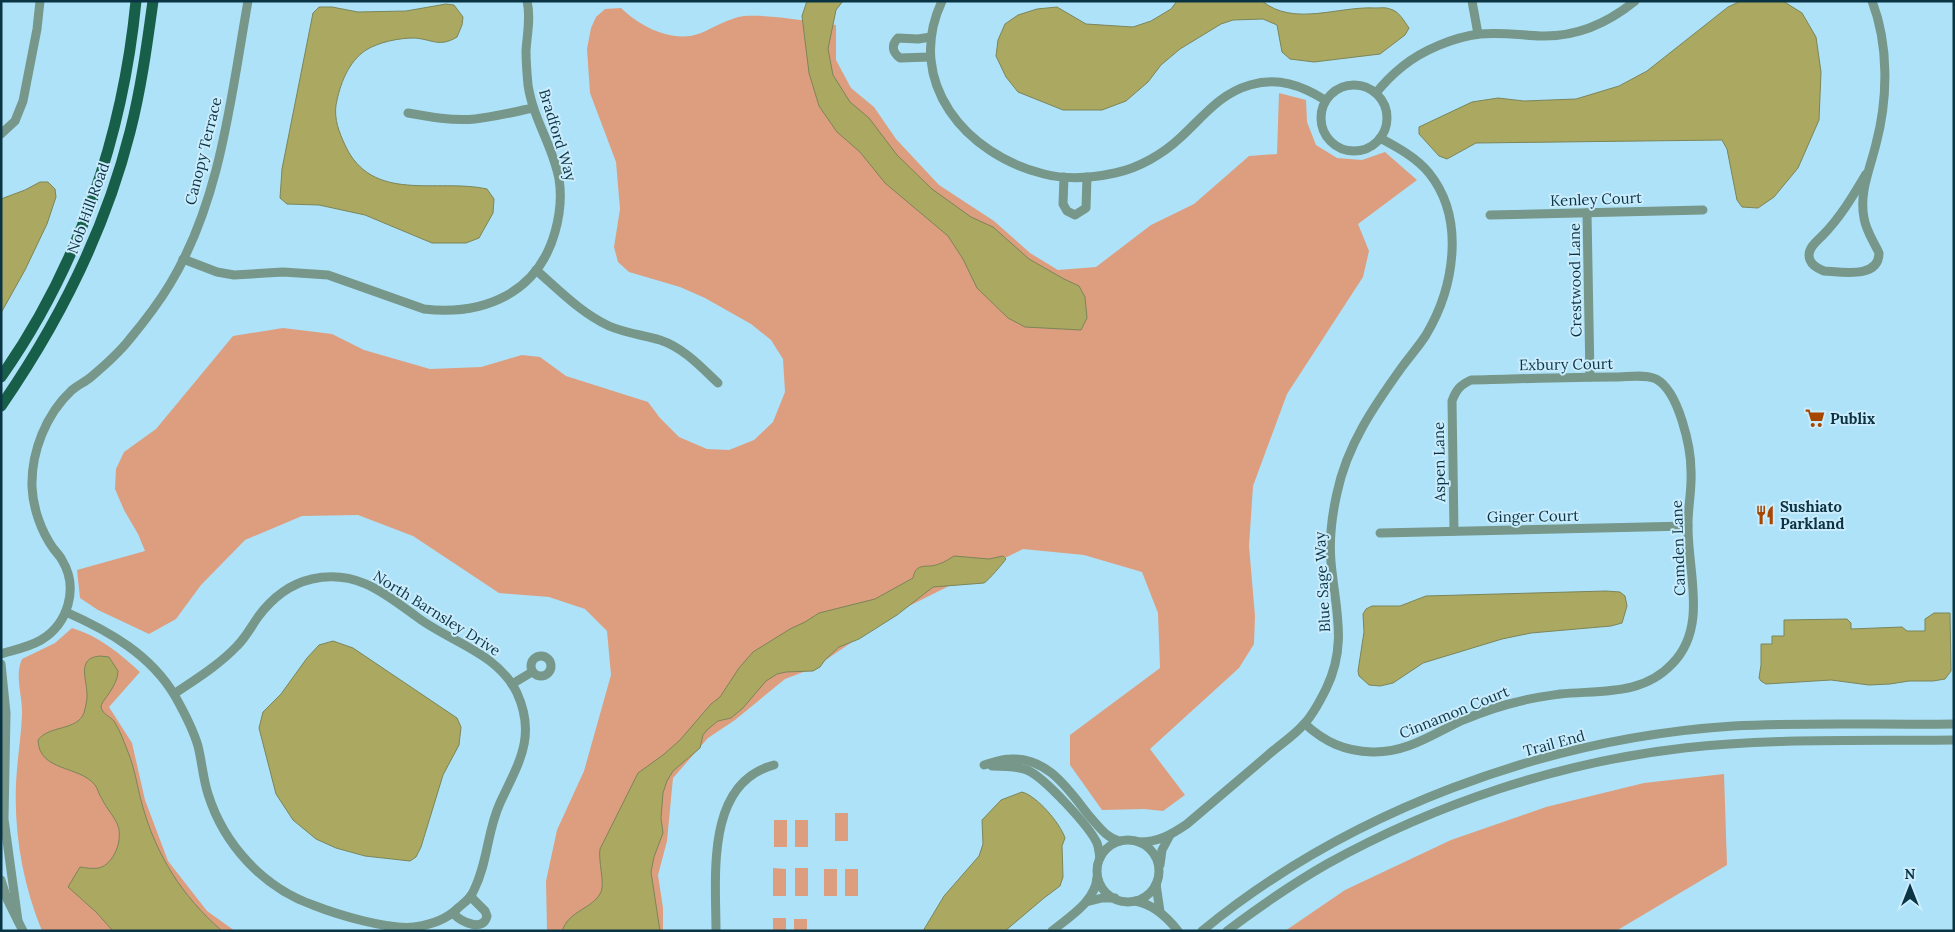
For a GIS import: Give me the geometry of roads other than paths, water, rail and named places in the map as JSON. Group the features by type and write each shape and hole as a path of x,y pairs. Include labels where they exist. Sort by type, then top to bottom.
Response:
{"main road":[{"name":"Nob Hill Road","path":"1,377 34,326 59,280 81,230 96,189 114,130 124,86 132,41 136,1"},
{"name":"Nob Hill Road","path":"1,406 49,332 73,287 96,236 130,133 140,89 153,1"}],"street":[{"path":"1,134 15,121 20,111 32,60 40,1"},
{"name":"Canopy Terrace","path":"66,612 70,599 68,575 63,560 44,532 34,503 32,486 36,451 43,432 61,402 124,347 161,298 184,259 215,170 248,1"},
{"name":"Bradford Way","path":"184,259 217,272 234,275 283,272 328,275 424,309 447,311 471,309 500,300 525,283 536,270 551,246 558,220 561,195 555,164 533,108 527,68 526,50 530,18 527,1"},
{"path":"942,1 934,20 930,57 940,96 950,113 977,141 991,152 1025,168 1044,174 1064,178 1087,178 1132,168 1152,158 1181,138 1219,100 1248,86 1262,82 1295,84 1325,100"},
{"path":"1472,1 1478,34"},
{"path":"1376,93 1392,74 1419,55 1459,39 1478,34 1497,33 1555,36 1573,33 1610,19 1635,1"},
{"path":"1866,174 1841,213 1811,249 1810,258 1813,265 1818,269 1824,271 1865,272 1870,270 1879,259 1879,253 1864,218 1863,194 1866,174 1876,146 1884,98 1881,30 1872,1"},
{"path":"930,57 900,58 893,52 893,47 898,38 918,39 931,37"},
{"path":"1353,85 1362,86 1376,93 1382,100 1387,116 1386,126 1380,138 1367,148 1359,150 1342,149 1334,144 1324,133 1321,124 1325,100 1339,88 1353,85"},
{"path":"408,113 435,118 473,119 490,118 533,108"},
{"name":"Blue Sage Way","path":"1139,842 1158,840 1170,835 1186,824 1305,724 1327,688 1334,670 1340,626 1331,561 1330,539 1342,472 1351,449 1372,409 1425,336 1435,319 1449,279 1451,261 1450,221 1446,203 1438,187 1428,172 1416,161 1380,138"},
{"path":"1064,178 1063,204 1067,211 1075,215 1086,208 1087,178"},
{"name":"Kenley Court","path":"1490,215 1703,210"},
{"name":"Crestwood Lane","path":"1587,213 1590,377"},
{"path":"536,270 591,316 609,326 662,341 677,348 687,354 718,383"},
{"name":"Exbury Court","path":"1455,392 1461,385 1471,380 1644,377 1656,379 1666,387 1673,399"},
{"name":"Aspen Lane","path":"1454,531 1452,401 1455,392"},
{"name":"Camden Lane","path":"1672,664 1682,653 1690,637 1692,622 1692,572 1688,526 1690,454 1681,417 1673,399"},
{"name":"Ginger Court","path":"1380,533 1688,526"},
{"name":"North Barnsley Drive","path":"174,694 225,658 238,645 268,605 279,595 297,584 314,579 333,577 355,579 372,585 420,619 484,656 498,667 512,684 523,710 525,727 520,763 493,823 483,869 471,897"},
{"path":"1,654 41,640 52,631 66,612 111,634 132,648 174,694 187,717 197,744 208,793 223,829 252,866 270,883 290,896 314,906 340,914 395,926 414,927 436,922 453,914 471,897 485,911 486,921 479,929 471,929 464,926 453,914"},
{"path":"1,664 6,713 4,819 18,921"},
{"name":"Cinnamon Court","path":"1305,724 1321,738 1337,745 1372,752 1390,751 1408,747 1463,720 1516,702 1561,694 1634,688 1647,682 1672,664"},
{"path":"512,684 532,672"},
{"name":"Trail End","path":"1202,931 1222,915 1309,857 1373,822 1462,785 1548,758 1600,745 1657,735 1733,726 1954,724"},
{"name":"Trail End","path":"1227,931 1284,890 1379,837 1434,813 1499,789 1553,773 1621,758 1674,749 1723,744 1954,740"},
{"path":"1052,931 1086,902 1094,892 1097,884 1100,858 1098,847 1091,834 1052,788 1040,777 1018,767 984,765 1008,759 1038,763 1055,775 1106,836 1120,842"},
{"path":"716,931 717,849 720,827 726,809 743,783 761,768 774,765"},
{"path":"1160,912 1156,884 1162,850 1170,835"},
{"path":"1100,858 1108,848 1120,842 1139,842 1155,855 1159,869"},
{"path":"1097,871 1104,890 1115,898"},
{"path":"1,880 7,899 23,931"},
{"path":"1135,901 1147,895 1156,884"},
{"path":"1086,902 1102,898 1142,902 1160,912 1178,931"}],"place":[{"name":"Publix","path":"1815,418"},
{"name":"Sushiato Parkland","path":"1765,515"}]}
